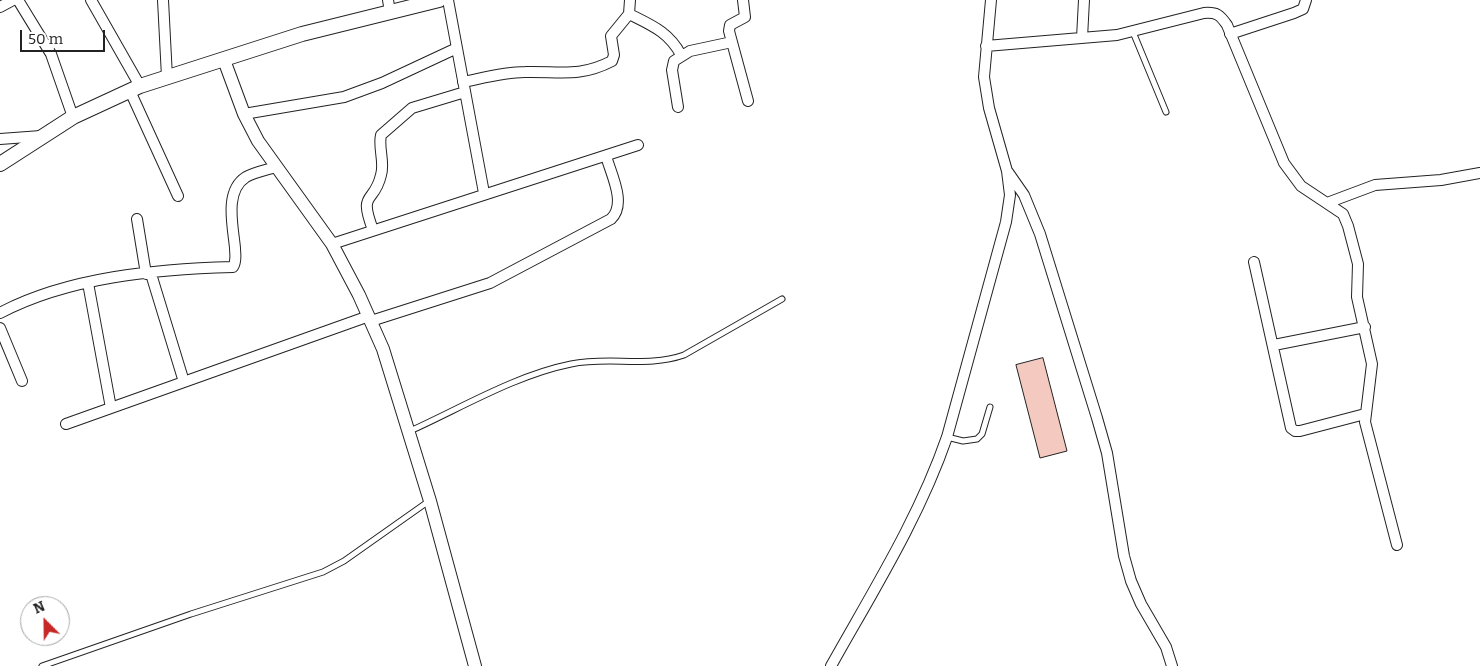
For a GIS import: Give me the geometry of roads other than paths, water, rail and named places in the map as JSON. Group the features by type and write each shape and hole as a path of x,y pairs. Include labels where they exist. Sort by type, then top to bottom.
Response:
{"main road":[{"path":"0,164 73,117 167,77 389,6 439,0"}],"street":[{"path":"0,7 13,0"},
{"path":"18,0 51,54 73,117"},
{"path":"91,0 135,89 178,196"},
{"path":"163,0 167,77"},
{"path":"448,0 484,193"},
{"path":"373,230 366,200 381,176 381,135 412,108 464,87 525,72 565,74 603,66 612,61 614,54 611,36 629,14 630,0"},
{"path":"743,0 745,17 730,26 729,31 748,101"},
{"path":"831,666 905,536 927,490 947,437 1006,222 1010,195 1007,171 989,108 984,77 991,0"},
{"path":"1082,38 1084,0"},
{"path":"1230,34 1303,9 1307,4 1306,0"},
{"path":"986,46 1133,32 1213,12 1220,15 1230,34 1284,163 1301,186 1343,214 1348,226 1358,264 1357,297 1372,364 1372,382 1365,414 1397,545"},
{"path":"629,14 662,31 675,44 681,55"},
{"path":"678,107 672,70 674,61 681,55 732,42"},
{"path":"244,114 344,97 382,83 457,48"},
{"path":"224,60 244,114 258,142 332,244 370,319 395,384 430,500 475,666"},
{"path":"0,140 43,136"},
{"path":"332,244 484,193 638,145"},
{"path":"66,424 370,319 490,284 617,214 619,203 606,156"},
{"path":"0,313 45,293 88,283 148,274 232,267 235,257 231,205 233,194 237,185 248,176 276,167"},
{"path":"1007,171 1024,195 1049,258 1107,453 1124,556 1142,604 1166,647 1172,666"},
{"path":"1326,203 1375,185 1450,179 1480,172"},
{"path":"137,219 148,274 184,382"},
{"path":"1254,262 1274,345 1289,422 1294,431 1365,414"},
{"path":"88,283 111,408"},
{"path":"1274,345 1365,327"},
{"path":"0,328 22,381"}],"lane":[{"path":"1133,32 1166,112"},
{"path":"409,431 531,375 554,368 615,359 650,362 668,360 684,355 782,299"},
{"path":"947,437 963,441 977,439 982,434 990,407"},
{"path":"42,666 191,614 323,572 344,561 430,500"}]}
